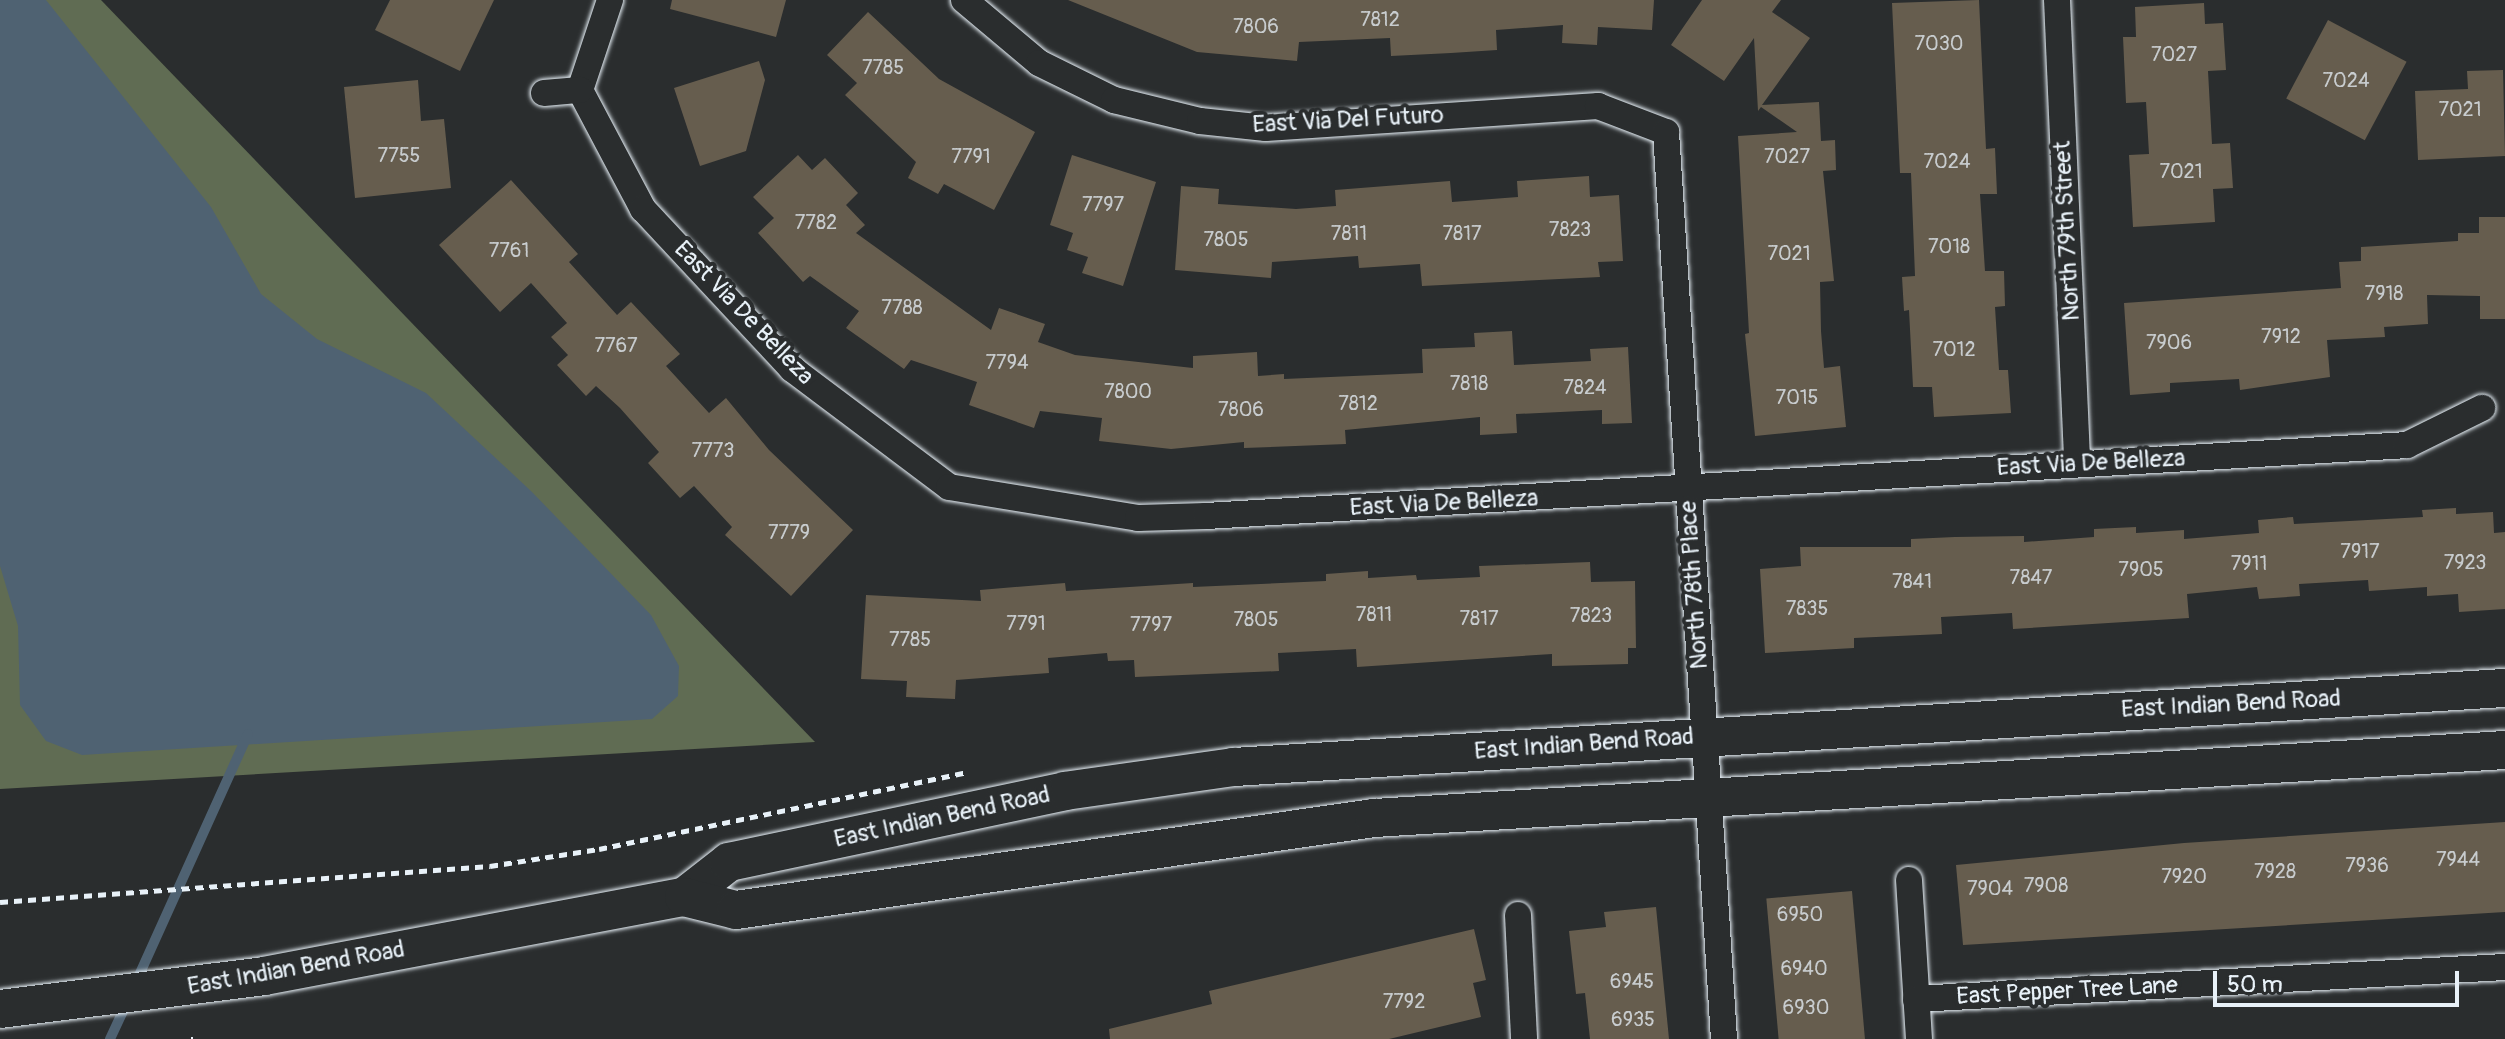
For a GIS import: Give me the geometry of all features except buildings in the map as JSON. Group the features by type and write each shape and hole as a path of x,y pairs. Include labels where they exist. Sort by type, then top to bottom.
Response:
{"main road":[{"name":"East Indian Bend Road","path":"684,897 729,862 1065,791 1234,767 2505,688"},
{"name":"East Indian Bend Road","path":"0,1009 195,985 684,897 736,910 1374,818 2505,750"}],"street":[{"path":"544,93 580,90 610,0"},
{"name":"East Via Del Futuro","path":"964,0 1039,63 1114,100 1200,121 1266,128 1598,106 1666,132"},
{"name":"North 79th Street","path":"2057,0 2077,463"},
{"name":"East Via De Belleza","path":"580,90 643,209 782,358 949,487 1138,518 1687,489 2407,445 2482,408"},
{"name":"North 78th Place","path":"1666,132 1724,1039"},
{"path":"1909,880 1919,1039"},
{"path":"1518,915 1524,1039"},
{"name":"East Pepper Tree Lane","path":"1916,999 2505,967"}],"path":[{"path":"0,902 490,866 599,849 776,808"}],"green space":[{"path":"0,0 101,0 815,742 0,789"}],"water":[{"path":"0,0 46,0 211,207 261,294 317,339 426,393 532,492 651,615 679,666 678,696 652,719 82,755 46,741 20,705 18,626 0,566"}],"waterway":[{"path":"136,982 248,734"},
{"path":"110,1039 126,1004"}]}
